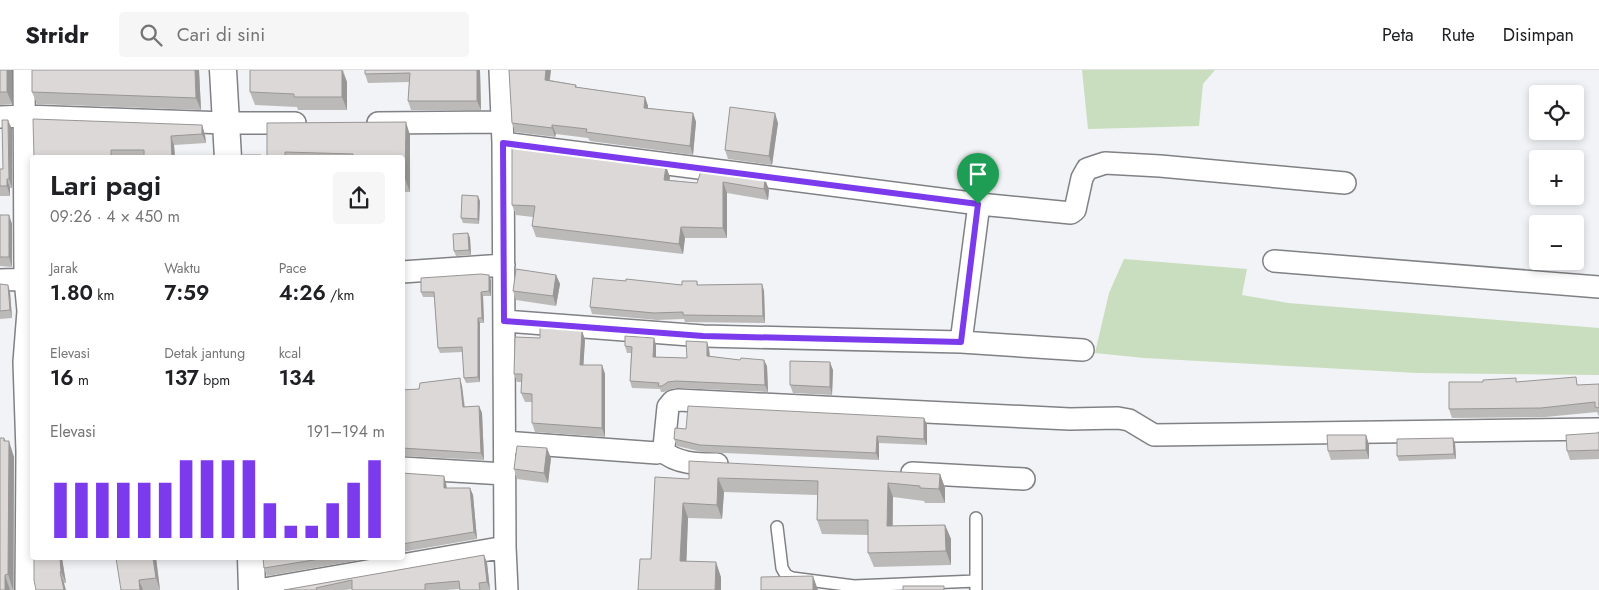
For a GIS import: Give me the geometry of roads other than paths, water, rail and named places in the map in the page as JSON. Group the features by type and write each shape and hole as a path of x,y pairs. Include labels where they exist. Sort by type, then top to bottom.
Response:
{"street":[{"path":"24,70 29,279 24,362 23,442 26,590"},
{"path":"223,70 228,155"},
{"path":"500,70 507,590"},
{"path":"0,117 25,116 226,123 315,123"},
{"path":"354,123 502,133 978,204 1071,213 1075,210 1082,178 1088,169 1105,163 1160,166 1345,184"},
{"path":"961,342 978,204"},
{"path":"1274,261 1599,287"},
{"path":"405,272 504,265"},
{"path":"0,280 29,279"},
{"path":"504,321 703,336 961,342 1083,350"},
{"path":"505,442 657,453 664,447 668,407 672,401 678,400 1070,419 1118,418 1129,420 1154,435 1599,429"},
{"path":"661,450 677,461 740,466"},
{"path":"405,468 505,474"},
{"path":"897,473 1024,479"},
{"path":"258,590 505,547"},
{"path":"250,560 252,590"}],"lane":[{"path":"777,527 782,568 786,575 792,578 854,588 976,585 976,518"}]}
